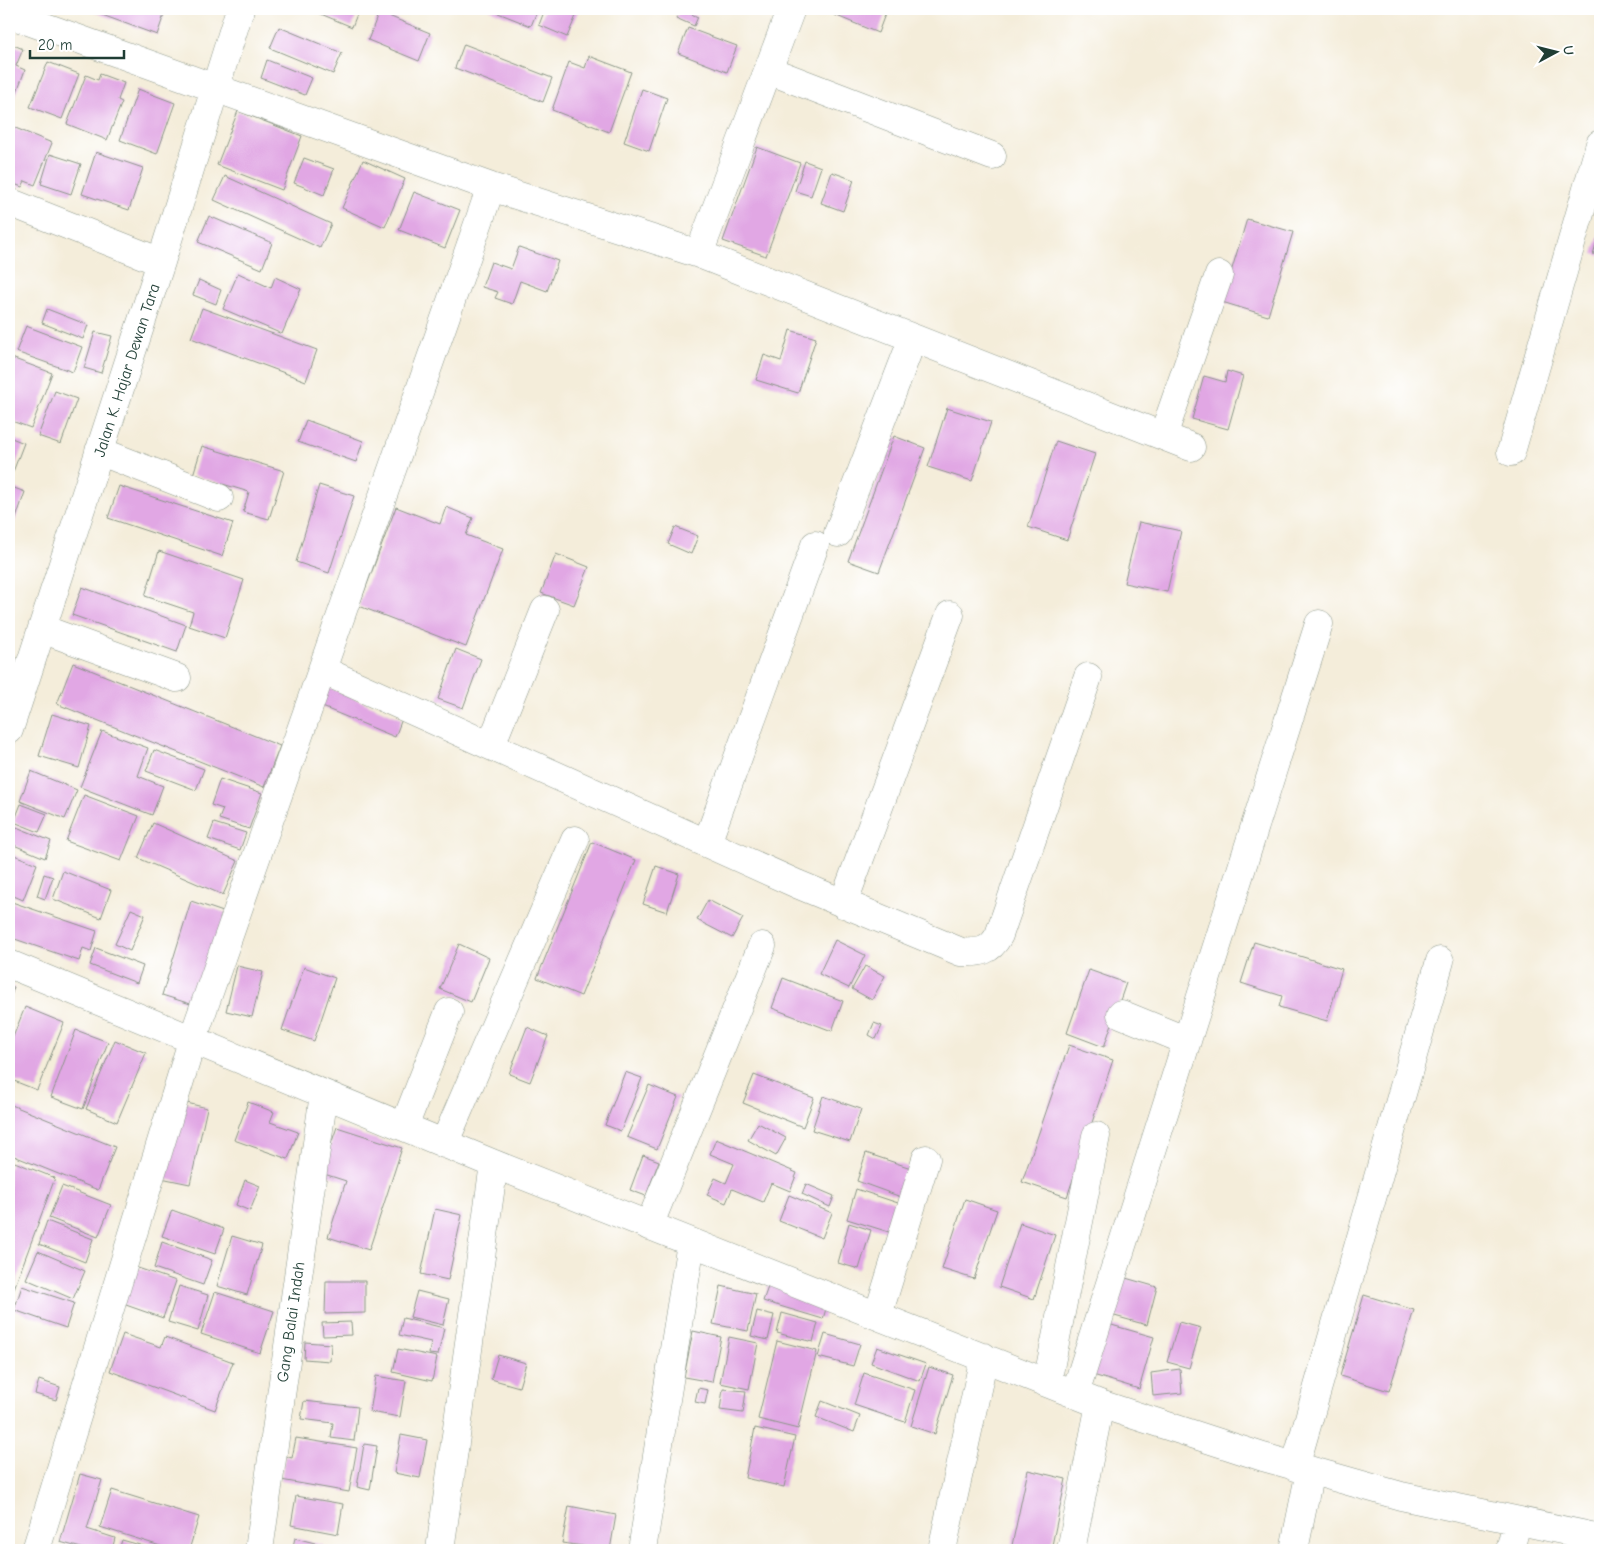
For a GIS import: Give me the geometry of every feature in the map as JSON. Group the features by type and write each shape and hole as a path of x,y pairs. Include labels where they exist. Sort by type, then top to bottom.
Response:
{"street":[{"name":"Jalan K. Hajar Dewan Tara","path":"9,730 161,262 240,9"},
{"path":"699,254 791,9"},
{"path":"9,14 215,90 491,187 699,254 1191,447"},
{"path":"768,70 992,156"},
{"path":"1511,452 1600,144"},
{"path":"36,1550 192,1038 491,187"},
{"path":"9,202 161,262"},
{"path":"1163,436 1219,275"},
{"path":"706,843 826,539 913,338"},
{"path":"100,451 218,498"},
{"path":"490,745 545,610"},
{"path":"844,904 950,615"},
{"path":"1075,1394 1319,624"},
{"path":"42,629 177,678"},
{"path":"322,670 844,904 961,952 976,953 988,950 999,934 1088,677"},
{"path":"444,1144 575,840"},
{"path":"649,1226 762,946"},
{"path":"1294,1550 1302,1469 1440,961"},
{"path":"9,964 192,1038 444,1144 1100,1404 1302,1469 1401,1496 1600,1538"},
{"path":"404,1127 449,1012"},
{"path":"1121,1014 1186,1041"},
{"name":"Gang Balai Indah","path":"259,1550 324,1094"},
{"path":"1047,1383 1096,1136"},
{"path":"878,1315 926,1159"},
{"path":"440,1550 494,1164"},
{"path":"642,1550 691,1243"},
{"path":"942,1550 984,1357"},
{"path":"1071,1550 1100,1404"},
{"path":"1510,1550 1517,1522"}],"building":[{"path":"96,9 166,9 157,35 94,12"},
{"path":"309,9 359,9 352,27"},
{"path":"488,9 538,9 531,26"},
{"path":"545,9 579,9 567,37 539,25"},
{"path":"680,9 698,17 694,26 676,18"},
{"path":"834,9 887,9 878,33 832,14"},
{"path":"379,12 430,33 419,61 368,40"},
{"path":"279,27 342,53 333,74 270,48"},
{"path":"688,28 737,46 727,72 678,53"},
{"path":"9,43 23,49 16,66 25,70 12,105 9,103"},
{"path":"464,44 552,78 543,102 455,68"},
{"path":"589,56 631,72 609,132 552,110 569,62 585,68"},
{"path":"267,60 312,78 305,95 261,78"},
{"path":"48,62 79,74 62,119 30,107"},
{"path":"100,74 124,83 118,100 122,102 107,140 67,124 86,75 98,80"},
{"path":"138,89 175,103 157,154 120,140"},
{"path":"642,89 667,98 649,151 624,142"},
{"path":"238,111 302,136 282,190 217,165"},
{"path":"13,127 52,143 35,185 25,181 22,187 9,182 9,138"},
{"path":"757,147 800,163 766,256 723,241"},
{"path":"96,152 143,168 129,210 82,194"},
{"path":"50,154 81,164 71,194 41,184"},
{"path":"304,158 334,169 324,195 294,183"},
{"path":"363,160 405,179 385,227 342,208"},
{"path":"805,161 821,167 811,196 795,191"},
{"path":"832,172 854,180 843,211 821,203"},
{"path":"225,176 331,224 320,248 214,200"},
{"path":"414,192 460,210 445,248 399,230"},
{"path":"209,216 272,243 262,269 198,242"},
{"path":"1247,219 1293,232 1268,316 1222,302"},
{"path":"1600,231 1600,256 1593,254"},
{"path":"519,247 558,261 547,291 520,281 512,304 495,298 498,292 482,287 491,262 511,269"},
{"path":"238,273 271,288 275,277 301,289 282,334 223,309"},
{"path":"199,280 221,290 216,304 193,295"},
{"path":"202,308 317,350 306,381 191,338"},
{"path":"47,309 88,325 83,339 42,323"},
{"path":"26,326 82,347 73,372 16,352"},
{"path":"790,330 816,338 798,393 756,380 764,355 781,361"},
{"path":"95,332 112,336 101,373 84,368"},
{"path":"9,357 52,373 31,428 9,420"},
{"path":"1227,371 1243,376 1228,429 1192,419 1204,376 1225,382"},
{"path":"55,391 77,399 61,444 38,436"},
{"path":"947,408 991,422 972,481 928,467"},
{"path":"306,420 363,441 356,462 298,442"},
{"path":"894,436 925,448 879,572 848,561"},
{"path":"9,437 24,443 11,477 9,476"},
{"path":"1056,441 1095,454 1067,540 1028,527"},
{"path":"202,446 284,471 269,519 243,512 249,492 193,475"},
{"path":"319,485 354,496 329,573 296,562"},
{"path":"9,486 25,492 13,527 9,525"},
{"path":"119,486 233,523 222,556 108,518"},
{"path":"396,507 440,524 446,507 473,518 466,535 503,549 466,647 359,606"},
{"path":"1139,522 1181,531 1167,592 1124,583"},
{"path":"675,527 698,536 691,554 668,544"},
{"path":"159,551 244,580 225,638 189,626 193,612 145,596"},
{"path":"556,554 589,567 574,605 541,593"},
{"path":"82,587 186,625 177,652 72,615"},
{"path":"456,649 481,659 463,708 438,699"},
{"path":"73,663 280,746 264,787 57,704"},
{"path":"328,687 402,719 395,737 320,706"},
{"path":"52,714 91,726 79,768 39,756"},
{"path":"102,731 148,748 138,776 163,786 152,815 80,787"},
{"path":"154,750 204,769 196,790 146,771"},
{"path":"31,771 77,790 65,819 20,801"},
{"path":"220,779 262,793 249,829 219,819 223,809 211,805"},
{"path":"84,795 139,816 121,861 66,841"},
{"path":"21,804 47,814 39,832 14,822"},
{"path":"153,823 238,861 223,895 138,858"},
{"path":"214,823 246,833 240,850 208,839"},
{"path":"14,826 51,841 45,858 9,843"},
{"path":"592,842 636,860 581,996 537,978"},
{"path":"9,853 37,864 23,900 9,894"},
{"path":"656,866 679,874 667,912 643,904"},
{"path":"63,871 111,890 101,918 53,899"},
{"path":"44,874 53,877 45,899 37,896"},
{"path":"708,900 743,918 732,938 697,920"},
{"path":"9,901 97,931 91,951 83,948 79,961 9,937"},
{"path":"191,901 226,913 197,1006 162,995"},
{"path":"131,909 145,915 130,951 115,944"},
{"path":"835,940 865,955 849,988 819,974"},
{"path":"1254,942 1342,969 1327,1021 1279,1007 1282,996 1241,983"},
{"path":"459,944 489,958 471,1002 440,989"},
{"path":"96,948 143,966 137,983 90,965"},
{"path":"237,966 263,972 252,1017 226,1011"},
{"path":"865,966 885,976 872,1000 852,989"},
{"path":"304,967 335,978 314,1041 282,1030"},
{"path":"1089,970 1126,983 1104,1047 1067,1033"},
{"path":"783,978 843,1001 832,1031 772,1008"},
{"path":"9,986 14,987 9,1002"},
{"path":"25,1007 64,1023 37,1090 9,1079 9,1047"},
{"path":"874,1023 882,1026 876,1039 869,1035"},
{"path":"527,1027 548,1036 530,1082 509,1074"},
{"path":"76,1030 108,1042 83,1109 51,1097"},
{"path":"115,1040 146,1053 117,1122 86,1109"},
{"path":"1069,1045 1113,1060 1067,1197 1022,1182"},
{"path":"625,1072 642,1078 621,1131 605,1125"},
{"path":"754,1075 814,1098 803,1127 743,1103"},
{"path":"649,1085 678,1097 657,1149 627,1137"},
{"path":"823,1096 861,1109 850,1142 812,1130"},
{"path":"179,1101 207,1108 190,1184 161,1178"},
{"path":"248,1102 274,1112 270,1122 298,1132 288,1159 234,1140"},
{"path":"9,1104 115,1147 98,1190 9,1154"},
{"path":"758,1123 786,1138 776,1156 748,1140"},
{"path":"337,1127 402,1148 369,1250 328,1237 346,1181 321,1173"},
{"path":"716,1139 797,1173 790,1191 771,1183 763,1202 732,1189 726,1203 707,1195 715,1178 726,1183 734,1164 710,1154"},
{"path":"866,1153 911,1168 901,1197 857,1181"},
{"path":"643,1155 659,1161 646,1196 630,1190"},
{"path":"12,1161 55,1178 9,1302 9,1169"},
{"path":"245,1180 260,1186 250,1211 236,1205"},
{"path":"806,1184 834,1196 830,1207 802,1194"},
{"path":"62,1186 111,1205 98,1237 49,1218"},
{"path":"856,1189 901,1204 892,1233 847,1219"},
{"path":"789,1195 832,1213 822,1238 779,1221"},
{"path":"965,1199 997,1210 974,1279 942,1269"},
{"path":"435,1209 462,1215 448,1280 421,1274"},
{"path":"172,1210 224,1229 215,1254 162,1236"},
{"path":"47,1221 93,1239 85,1262 39,1244"},
{"path":"849,1223 871,1230 859,1269 838,1263"},
{"path":"1020,1223 1055,1235 1034,1299 999,1287"},
{"path":"232,1236 262,1245 247,1295 217,1286"},
{"path":"162,1242 212,1260 203,1285 154,1268"},
{"path":"38,1251 85,1271 73,1299 26,1279"},
{"path":"135,1267 176,1281 163,1318 123,1304"},
{"path":"1122,1277 1157,1287 1147,1325 1111,1315"},
{"path":"326,1281 365,1281 365,1313 325,1314"},
{"path":"769,1284 828,1302 823,1319 763,1301"},
{"path":"22,1286 74,1303 66,1328 14,1310"},
{"path":"179,1286 208,1295 198,1331 168,1322"},
{"path":"721,1286 756,1294 748,1331 713,1324"},
{"path":"417,1291 449,1299 443,1325 410,1317"},
{"path":"215,1292 274,1311 260,1353 201,1334"},
{"path":"1364,1295 1414,1310 1389,1391 1340,1376"},
{"path":"757,1311 774,1315 768,1340 751,1336"},
{"path":"782,1313 818,1323 813,1342 777,1333"},
{"path":"403,1318 444,1328 438,1355 429,1354 431,1342 399,1335"},
{"path":"351,1322 352,1335 323,1336 322,1323"},
{"path":"1179,1322 1201,1328 1189,1368 1167,1362"},
{"path":"1108,1324 1154,1337 1139,1389 1093,1375"},
{"path":"693,1331 721,1337 712,1382 684,1377"},
{"path":"123,1334 161,1347 165,1337 233,1362 215,1410 110,1371"},
{"path":"825,1334 860,1344 853,1366 818,1357"},
{"path":"729,1337 758,1343 749,1389 720,1383"},
{"path":"777,1341 817,1351 798,1429 758,1419"},
{"path":"305,1342 331,1344 330,1361 304,1359"},
{"path":"877,1347 926,1364 920,1381 871,1363"},
{"path":"398,1349 437,1357 432,1381 393,1372"},
{"path":"498,1355 526,1363 519,1387 491,1379"},
{"path":"929,1367 953,1375 935,1434 911,1426"},
{"path":"1180,1369 1182,1393 1153,1396 1151,1373"},
{"path":"864,1373 915,1390 905,1422 854,1405"},
{"path":"376,1376 406,1381 400,1417 370,1412"},
{"path":"39,1380 60,1387 56,1400 35,1394"},
{"path":"698,1388 708,1390 705,1404 695,1402"},
{"path":"723,1389 746,1391 743,1413 720,1410"},
{"path":"304,1401 358,1407 354,1441 331,1438 333,1423 301,1419"},
{"path":"822,1401 860,1416 854,1432 816,1417"},
{"path":"755,1428 795,1437 784,1487 745,1478"},
{"path":"401,1435 427,1440 420,1478 394,1473"},
{"path":"296,1438 357,1448 349,1492 281,1480 285,1456 292,1458"},
{"path":"364,1444 377,1446 370,1490 357,1487"},
{"path":"1028,1470 1066,1479 1051,1550 1011,1550"},
{"path":"80,1474 102,1480 87,1529 115,1538 112,1550 88,1550 60,1542"},
{"path":"112,1490 199,1517 189,1550 173,1550 100,1527"},
{"path":"296,1496 343,1504 338,1534 291,1525"},
{"path":"569,1506 616,1515 610,1550 562,1543"},
{"path":"295,1538 323,1545 322,1550 292,1550"},
{"path":"122,1540 158,1550 119,1550"}]}
